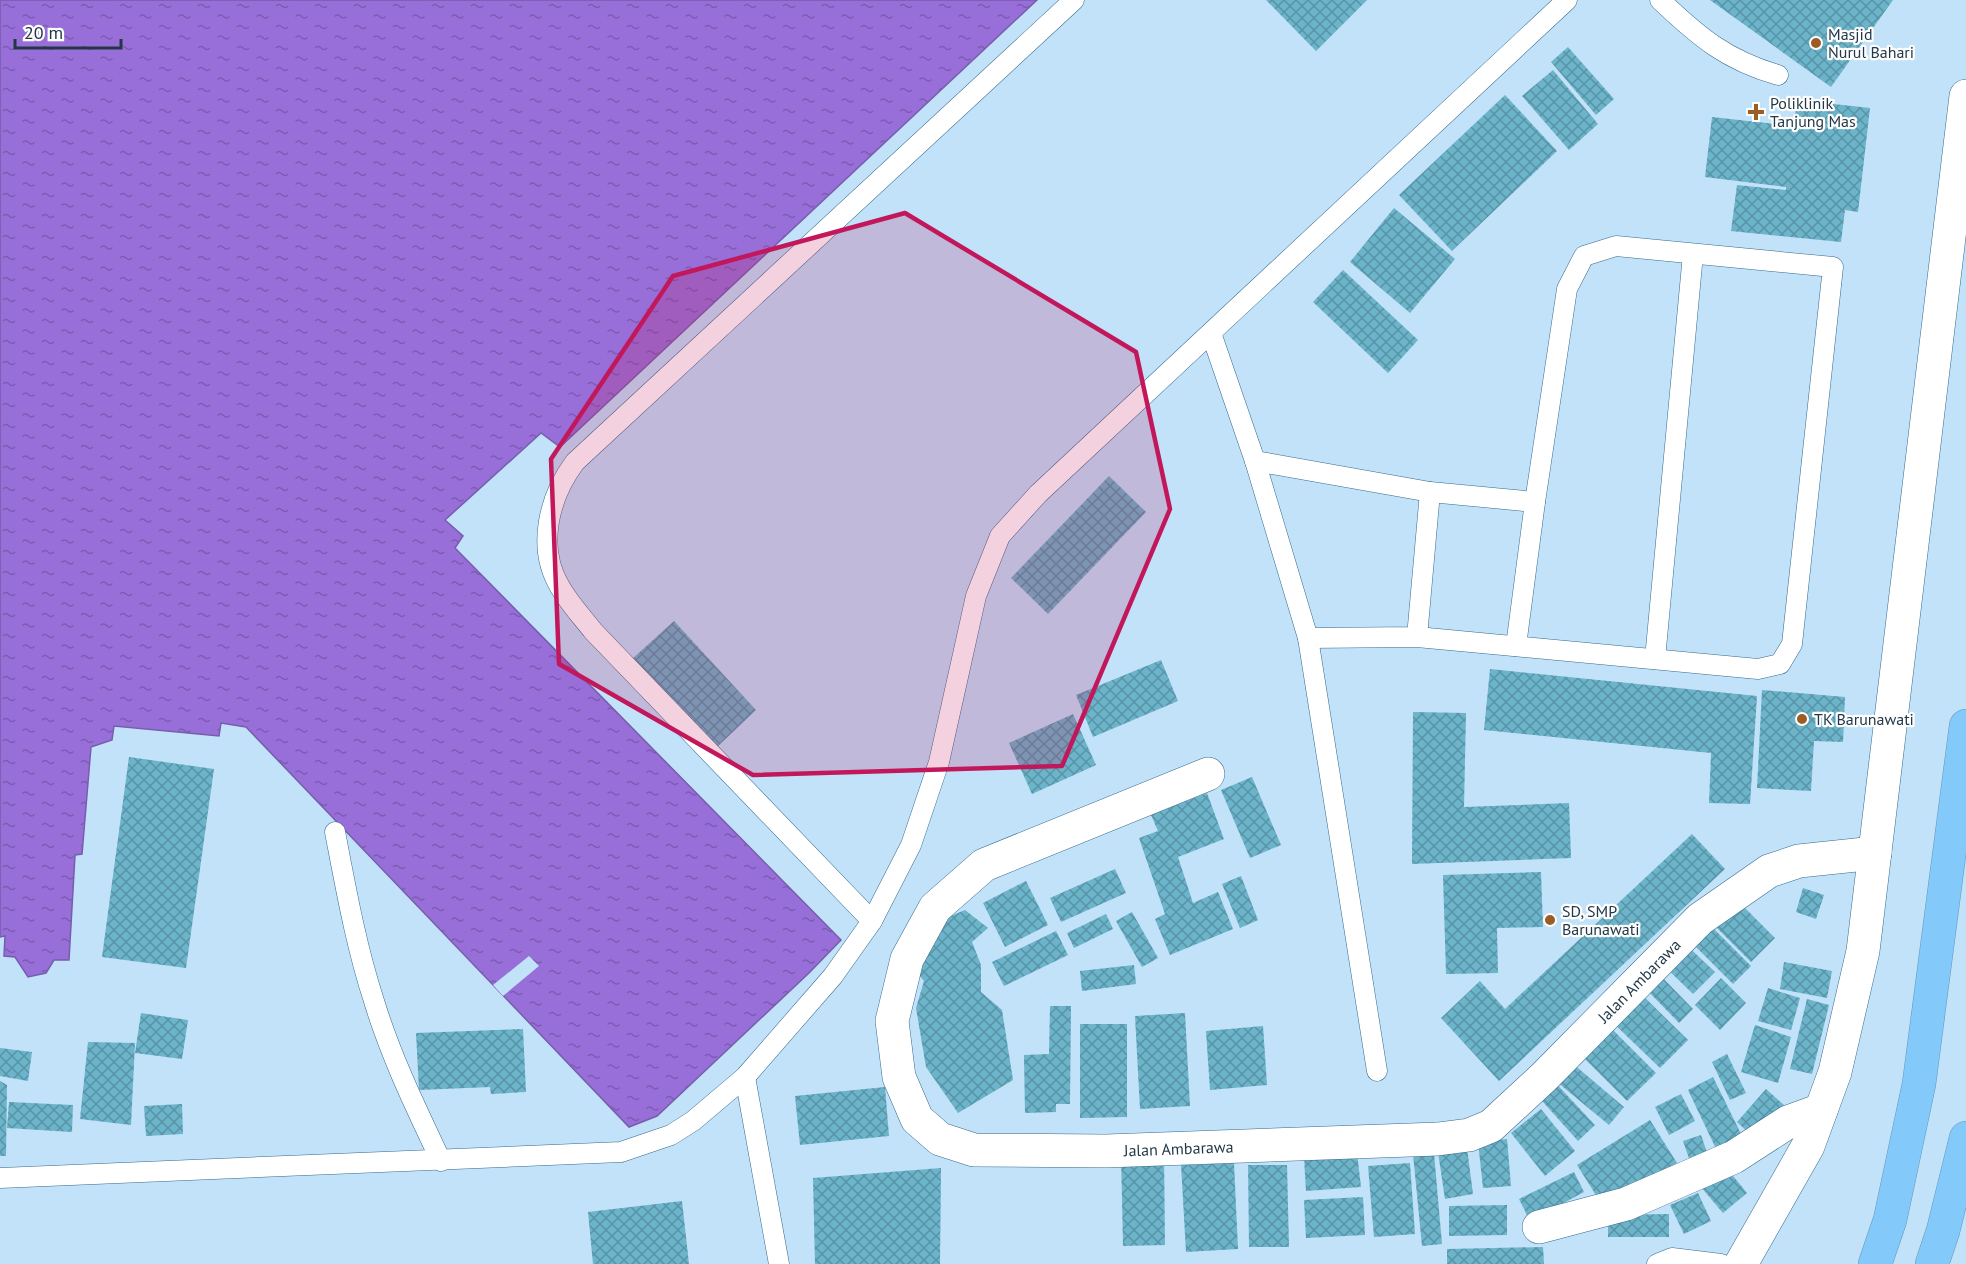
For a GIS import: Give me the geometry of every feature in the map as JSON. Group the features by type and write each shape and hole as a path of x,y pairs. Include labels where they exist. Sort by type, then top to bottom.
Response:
{"highway":[{"path":"1875,1264 1890,1220 1919,1084 1966,726"},
{"path":"1932,1264 1943,1231 1966,1138"}],"street":[{"path":"1741,1264 1808,1146 1835,1072 1863,951 1966,96"},
{"name":"Jalan Ambarawa","path":"1208,774 984,865 935,908 908,959 892,1021 899,1077 917,1119 940,1139 974,1150 1106,1150 1438,1139 1469,1135 1491,1126 1544,1077 1700,919 1743,889 1769,871 1799,861 1875,853"},
{"path":"1539,1227 1626,1204 1734,1157 1788,1122 1821,1110"}],"lane":[{"path":"872,921 593,631 559,586 548,558 552,508 562,480 575,462 1074,0"},
{"path":"0,1178 621,1152 671,1135 693,1121 745,1077 833,976 872,921 911,845 939,762 976,596 1000,536 1038,494 1567,0"},
{"path":"1660,0 1699,37 1724,54 1757,69 1779,75"},
{"path":"1308,638 1417,637 1758,669 1780,664 1792,644 1833,267 1616,246 1584,256 1567,289 1516,646"},
{"path":"1655,659 1693,254"},
{"path":"1211,333 1255,460 1308,638 1377,1071"},
{"path":"1255,460 1431,492 1535,502"},
{"path":"1417,637 1431,492"},
{"path":"335,832 356,938 374,1002 401,1077 441,1161"},
{"path":"745,1077 779,1264"},
{"path":"1658,1264 1672,1258 1721,1264"}],"highlighted area":[{"path":"905,213 1136,352 1170,509 1062,766 753,775 559,664 551,459 673,276"}],"water":[{"path":"0,0 1037,0 560,447 541,433 445,520 463,536 455,548 841,940 657,1116 629,1127 246,727 221,723 219,736 114,726 112,740 91,747 82,854 75,855 69,960 54,960 46,973 28,977 15,957 4,956 5,936 0,937"}],"pier":[{"path":"529,956 539,966 503,996 493,985"}],"building":[{"path":"1266,0 1367,0 1316,51"},
{"name":"Masjid Nurul Bahari","path":"1710,0 1893,0 1831,87"},
{"path":"1568,47 1614,99 1596,115 1551,62"},
{"path":"1553,70 1598,124 1569,150 1522,96"},
{"path":"1505,95 1557,151 1452,251 1399,195"},
{"path":"1797,100 1870,108 1858,212 1845,210 1841,242 1731,231 1737,185 1786,190 1786,187 1705,177 1712,117 1794,126"},
{"path":"1394,208 1455,259 1410,313 1350,262"},
{"path":"1343,270 1418,340 1388,373 1313,302"},
{"path":"1109,476 1146,512 1048,614 1011,578"},
{"path":"674,621 756,710 715,749 632,659"},
{"path":"1161,660 1178,701 1093,737 1076,695"},
{"path":"1490,669 1757,696 1750,804 1709,803 1711,753 1484,730"},
{"name":"TK Barunawati","path":"1762,690 1845,697 1843,742 1814,741 1811,791 1757,788"},
{"path":"1413,712 1466,713 1464,807 1569,803 1571,858 1412,864"},
{"path":"1073,714 1096,765 1032,794 1009,743"},
{"path":"129,757 214,769 186,968 102,957"},
{"path":"1252,777 1281,845 1250,858 1221,790"},
{"path":"1207,793 1224,839 1178,857 1193,903 1218,892 1233,929 1170,955 1155,919 1165,914 1139,838 1158,831 1151,815"},
{"path":"1692,834 1725,869 1499,1081 1441,1018 1480,981 1505,1009"},
{"path":"1115,869 1126,893 1061,922 1050,898"},
{"path":"1541,872 1543,927 1497,928 1498,973 1446,974 1443,875"},
{"path":"1241,876 1258,920 1240,928 1222,884"},
{"path":"1026,881 1048,925 1005,947 983,903"},
{"path":"1803,888 1824,895 1816,919 1796,912"},
{"path":"1735,898 1775,938 1751,962 1711,922"},
{"path":"965,910 988,928 972,942 981,965 981,992 1002,1010 1013,1080 958,1113 926,1067 916,1008 924,981 913,968 927,926"},
{"path":"1132,912 1158,958 1142,967 1116,921"},
{"path":"1106,914 1113,929 1074,948 1067,933"},
{"path":"1709,924 1751,966 1733,984 1691,942"},
{"path":"1056,931 1068,955 1004,986 992,962"},
{"path":"1681,940 1715,972 1693,994 1660,962"},
{"path":"1784,962 1832,971 1827,998 1780,989"},
{"path":"1134,965 1136,984 1082,991 1080,971"},
{"path":"1658,973 1693,1009 1679,1023 1644,987"},
{"path":"1721,978 1746,1003 1720,1030 1695,1005"},
{"path":"1768,988 1800,998 1791,1030 1758,1021"},
{"path":"1636,989 1688,1040 1660,1068 1608,1018"},
{"path":"1807,999 1829,1005 1812,1074 1790,1069"},
{"path":"1050,1006 1071,1006 1070,1104 1056,1104 1056,1112 1025,1113 1024,1055 1049,1054"},
{"path":"141,1013 188,1020 182,1059 135,1053"},
{"path":"1185,1013 1190,1106 1140,1109 1135,1016"},
{"path":"1606,1023 1656,1073 1627,1101 1577,1051"},
{"path":"1080,1024 1127,1024 1127,1117 1080,1118"},
{"path":"1755,1025 1791,1037 1778,1083 1741,1072"},
{"path":"1263,1026 1267,1085 1210,1090 1206,1031"},
{"path":"523,1029 526,1092 491,1094 490,1087 419,1090 416,1033"},
{"path":"88,1042 135,1043 131,1125 80,1119"},
{"path":"0,1048 32,1052 28,1081 0,1076"},
{"path":"1727,1054 1746,1093 1730,1100 1712,1062"},
{"path":"1572,1063 1624,1107 1609,1125 1557,1082"},
{"path":"1550,1077 1595,1125 1578,1141 1534,1092"},
{"path":"1713,1077 1745,1142 1719,1155 1688,1090"},
{"path":"0,1081 7,1085 6,1156 0,1156"},
{"path":"885,1087 889,1136 800,1145 795,1096"},
{"path":"1766,1089 1784,1105 1755,1139 1737,1122"},
{"path":"1681,1094 1695,1121 1669,1135 1655,1107"},
{"path":"9,1102 73,1105 72,1132 7,1128"},
{"path":"182,1104 183,1134 146,1136 144,1106"},
{"path":"1541,1109 1575,1151 1545,1176 1511,1133"},
{"path":"1650,1120 1677,1163 1604,1208 1577,1165"},
{"path":"1701,1135 1710,1161 1692,1167 1683,1141"},
{"path":"1507,1139 1511,1186 1483,1188 1478,1142"},
{"path":"1433,1142 1442,1244 1422,1246 1412,1144"},
{"path":"1467,1148 1473,1194 1445,1199 1438,1152"},
{"path":"1164,1153 1165,1245 1123,1246 1121,1154"},
{"path":"1357,1153 1361,1187 1306,1191 1304,1157"},
{"path":"1234,1163 1238,1249 1186,1252 1181,1165"},
{"path":"1410,1163 1415,1234 1374,1237 1368,1166"},
{"path":"1248,1165 1287,1165 1289,1247 1249,1247"},
{"path":"1725,1166 1747,1193 1723,1213 1700,1186"},
{"path":"941,1168 940,1264 815,1264 813,1178"},
{"path":"1574,1172 1584,1192 1530,1221 1519,1199"},
{"path":"1698,1193 1711,1221 1684,1234 1670,1205"},
{"path":"1363,1197 1365,1235 1306,1238 1304,1200"},
{"path":"682,1201 689,1264 593,1264 588,1212"},
{"path":"1507,1205 1507,1235 1449,1236 1449,1206"},
{"path":"1669,1214 1669,1237 1608,1237 1608,1215"},
{"path":"1543,1247 1544,1264 1447,1264 1447,1249"}],"place":[{"name":"Masjid Nurul Bahari","path":"1816,43"},
{"name":"Poliklinik Tanjung Mas","path":"1756,112"},
{"name":"TK Barunawati","path":"1802,719"},
{"name":"SD, SMP Barunawati","path":"1550,920"}]}
